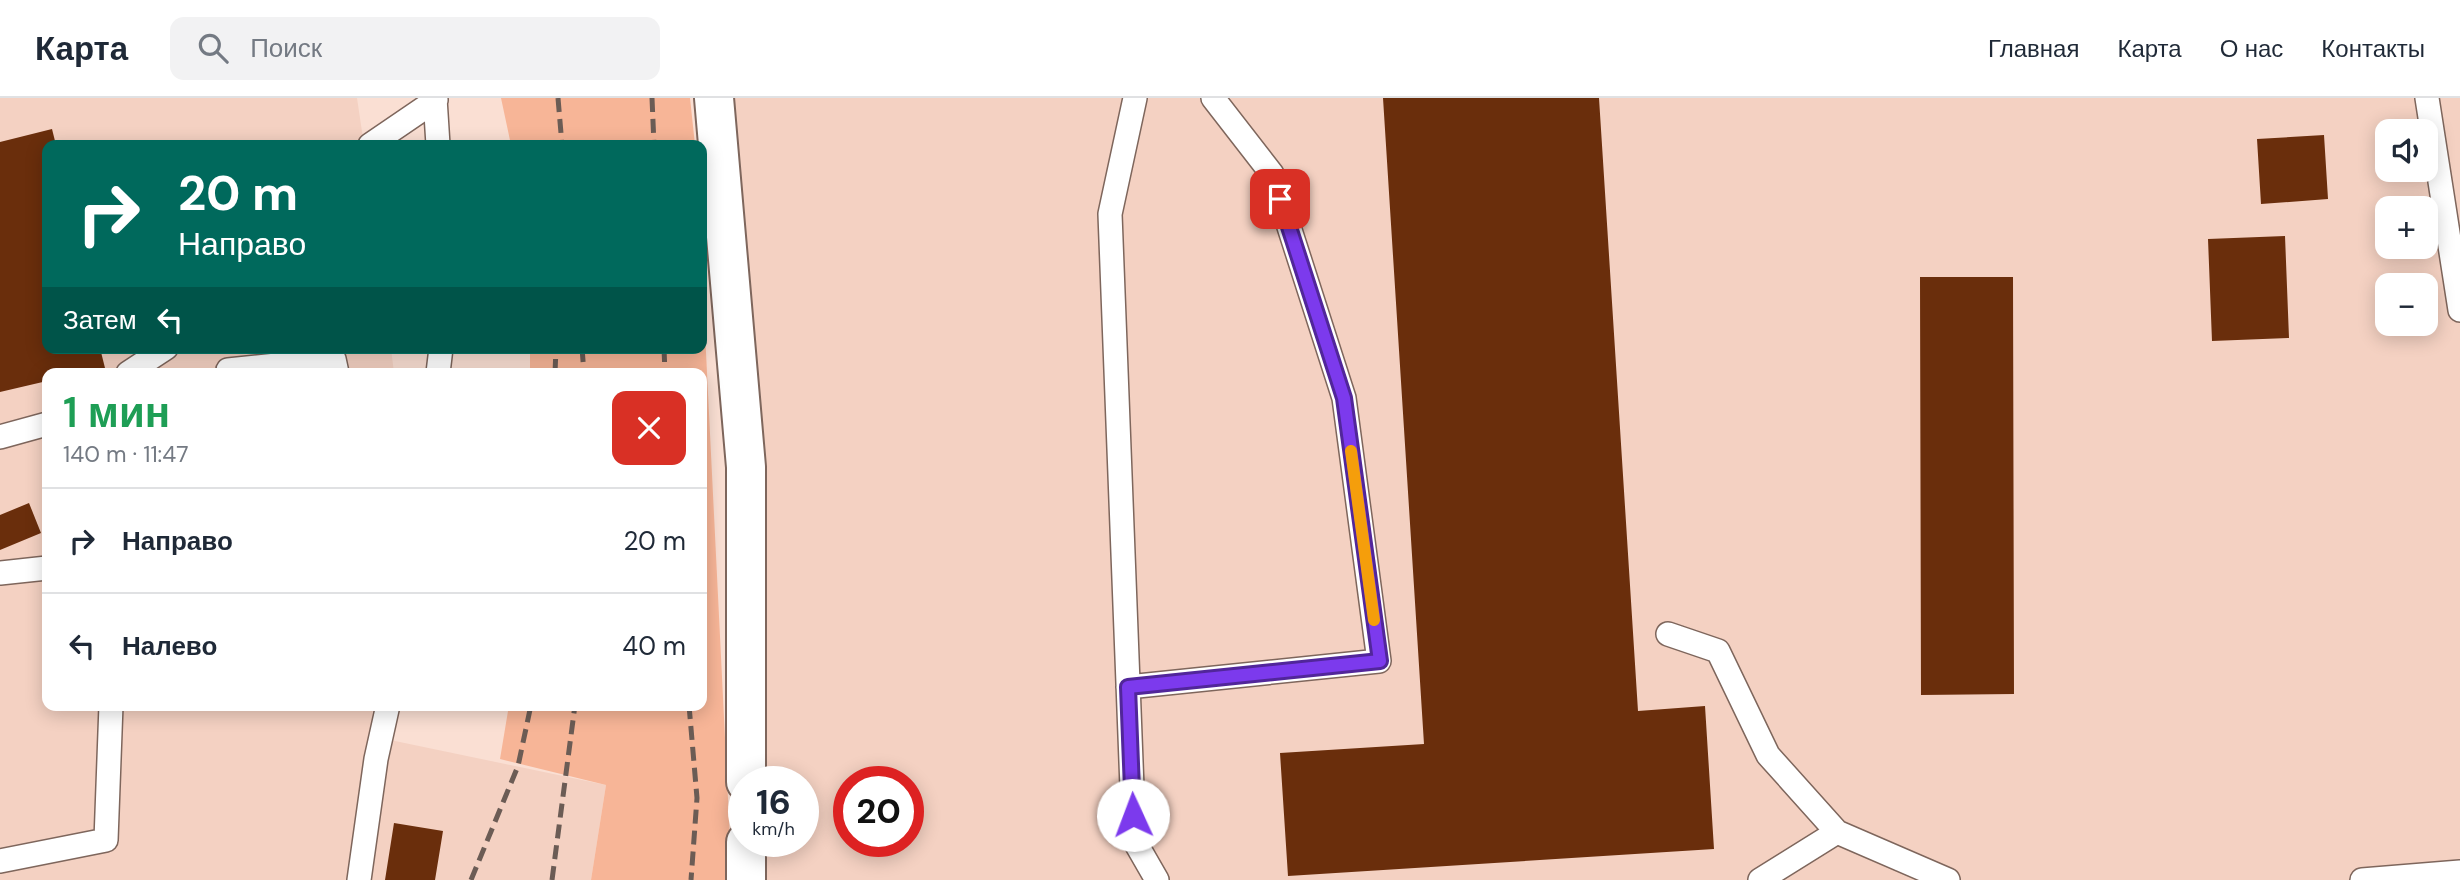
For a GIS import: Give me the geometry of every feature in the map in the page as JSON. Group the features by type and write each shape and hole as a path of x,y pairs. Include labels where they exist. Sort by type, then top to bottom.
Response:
{"street":[{"path":"714,98 746,467 746,766"},
{"path":"746,857 746,880"}],"lane":[{"path":"1135,98 1110,214 1133,841 1157,880"},
{"path":"1128,687 1380,661 1344,398 1272,174 1213,98"},
{"path":"2427,98 2460,310"},
{"path":"377,140 435,99"},
{"path":"435,99 438,140"},
{"path":"136,368 157,354"},
{"path":"247,368 334,359 336,368"},
{"path":"0,437 42,426"},
{"path":"0,573 42,569"},
{"path":"1668,634 1718,651 1768,755 1837,832 1948,880"},
{"path":"0,861 106,840 111,711"},
{"path":"359,880 376,759 387,711"},
{"path":"1760,880 1837,832"},
{"path":"2362,880 2460,872"}],"shaded area":[{"path":"0,98 357,98 363,140 42,140 42,354 392,354 393,368 42,368 42,711 373,711 371,736 606,785 591,880 0,880"},
{"path":"501,98 690,98 694,140 510,140"},
{"path":"722,98 2460,98 2460,880 752,880 751,857 819,857 819,766 747,766"},
{"path":"530,354 706,354 707,368 530,368"},
{"path":"707,372 728,799 728,857 731,857 732,880 591,880 606,785 500,759 508,711 707,711"}],"building":[{"path":"1383,98 1599,98 1638,711 1705,706 1714,849 1288,876 1280,753 1424,744"},
{"path":"52,129 55,140 42,140 42,354 102,354 105,368 42,368 42,382 0,392 0,142"},
{"path":"2324,135 2328,199 2261,204 2257,139"},
{"path":"2285,236 2289,338 2212,341 2208,239"},
{"path":"1920,277 2013,277 2014,694 1921,695"},
{"path":"29,503 41,533 0,550 0,515"},
{"path":"394,823 443,831 435,880 385,880"}],"railway":[{"path":"558,98 562,140"},
{"path":"652,98 654,140"},
{"path":"555,368 556,354"},
{"path":"582,354 584,368"},
{"path":"664,354 665,368"},
{"path":"471,880 518,766 530,711"},
{"path":"552,880 574,711"},
{"path":"690,711 697,798 691,880"}],"slow traffic":[{"path":"1351,451 1374,620"}],"route":[{"path":"1133,815 1128,687 1380,661 1344,398 1280,199"}]}
